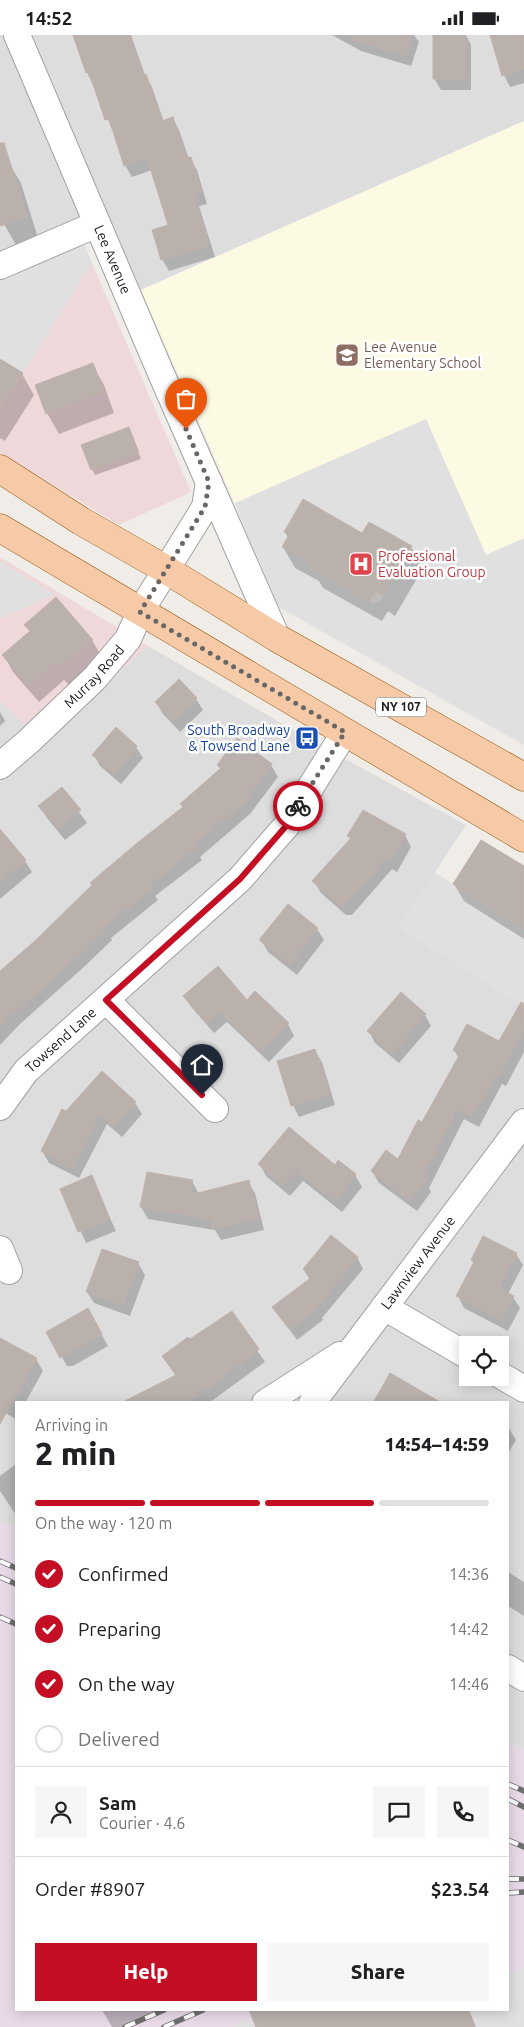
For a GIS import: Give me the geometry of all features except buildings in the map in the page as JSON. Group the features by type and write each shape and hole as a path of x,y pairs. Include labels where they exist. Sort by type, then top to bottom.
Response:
{"main road":[{"name":"NY 107","path":"0,469 81,521 165,569 277,638 524,777"},
{"path":"0,528 524,838"}],"street":[{"name":"Lee Avenue","path":"17,35 277,638"},
{"path":"0,266 97,224"},
{"path":"165,569 205,507 209,482"},
{"name":"Murray Road","path":"0,766 95,678 128,639 140,612 165,569"},
{"name":"Towsend Lane","path":"0,1107 26,1071 245,873 287,825 345,732"},
{"path":"106,1000 215,1109"},
{"name":"Lawnview Avenue","path":"313,1401 524,1122"},
{"path":"384,1307 459,1351"},
{"path":"268,1401 355,1345"},
{"path":"509,1380 524,1389"},
{"path":"509,1669 524,1678"}],"shaded area":[{"path":"0,35 524,35 524,121 140,290 115,230 5,278 0,267"},
{"name":"Lee Avenue Elementary School","path":"524,121 524,538 486,555 426,419 235,503 141,290"},
{"path":"84,245 191,492 119,525 0,453 0,267 5,278"},
{"path":"84,245 92,263 23,373 0,359 0,280"},
{"path":"426,419 486,555 524,538 524,745 275,605 235,503","holes":["303,499 362,533 369,522 411,546 381,600 373,603 310,567 311,564 282,547 289,535 284,532"]},
{"path":"0,557 148,646 43,742 0,701"},
{"path":"0,561 54,595 0,618"},
{"path":"148,646 307,738 466,825 399,927 524,1006 524,1749 509,1742 509,1401 15,1401 15,1528 0,1521 0,701 44,742"},
{"path":"434,872 524,928 524,1006 399,927"},
{"path":"0,1521 15,1528 15,2011 509,2011 509,1742 524,1749 524,2027 0,2027"},
{"path":"524,1967 524,2027 464,2027 474,2022 469,2011 509,2011 509,1974"},
{"path":"249,2019 253,2027 229,2027"}],"railway":[{"path":"0,1561 15,1568"},
{"path":"0,1577 15,1584"},
{"path":"0,1617 15,1624"},
{"path":"509,1784 524,1791"},
{"path":"509,1800 524,1807"},
{"path":"509,1840 524,1847"},
{"path":"509,1879 524,1879"},
{"path":"509,1893 524,1892"},
{"path":"125,2027 162,2011"},
{"path":"164,2027 201,2011"}],"way so far":[{"path":"186,429 209,482 205,507 188,536 172,557 140,612 345,732 298,806"}],"place":[{"name":"Lee Avenue Elementary School","path":"347,355"},
{"name":"Professional Evaluation Group","path":"361,564"},
{"name":"South Broadway & Towsend Lane","path":"307,738"}],"route":[{"path":"202,1095 106,1000 240,879 287,825 298,806"}]}
